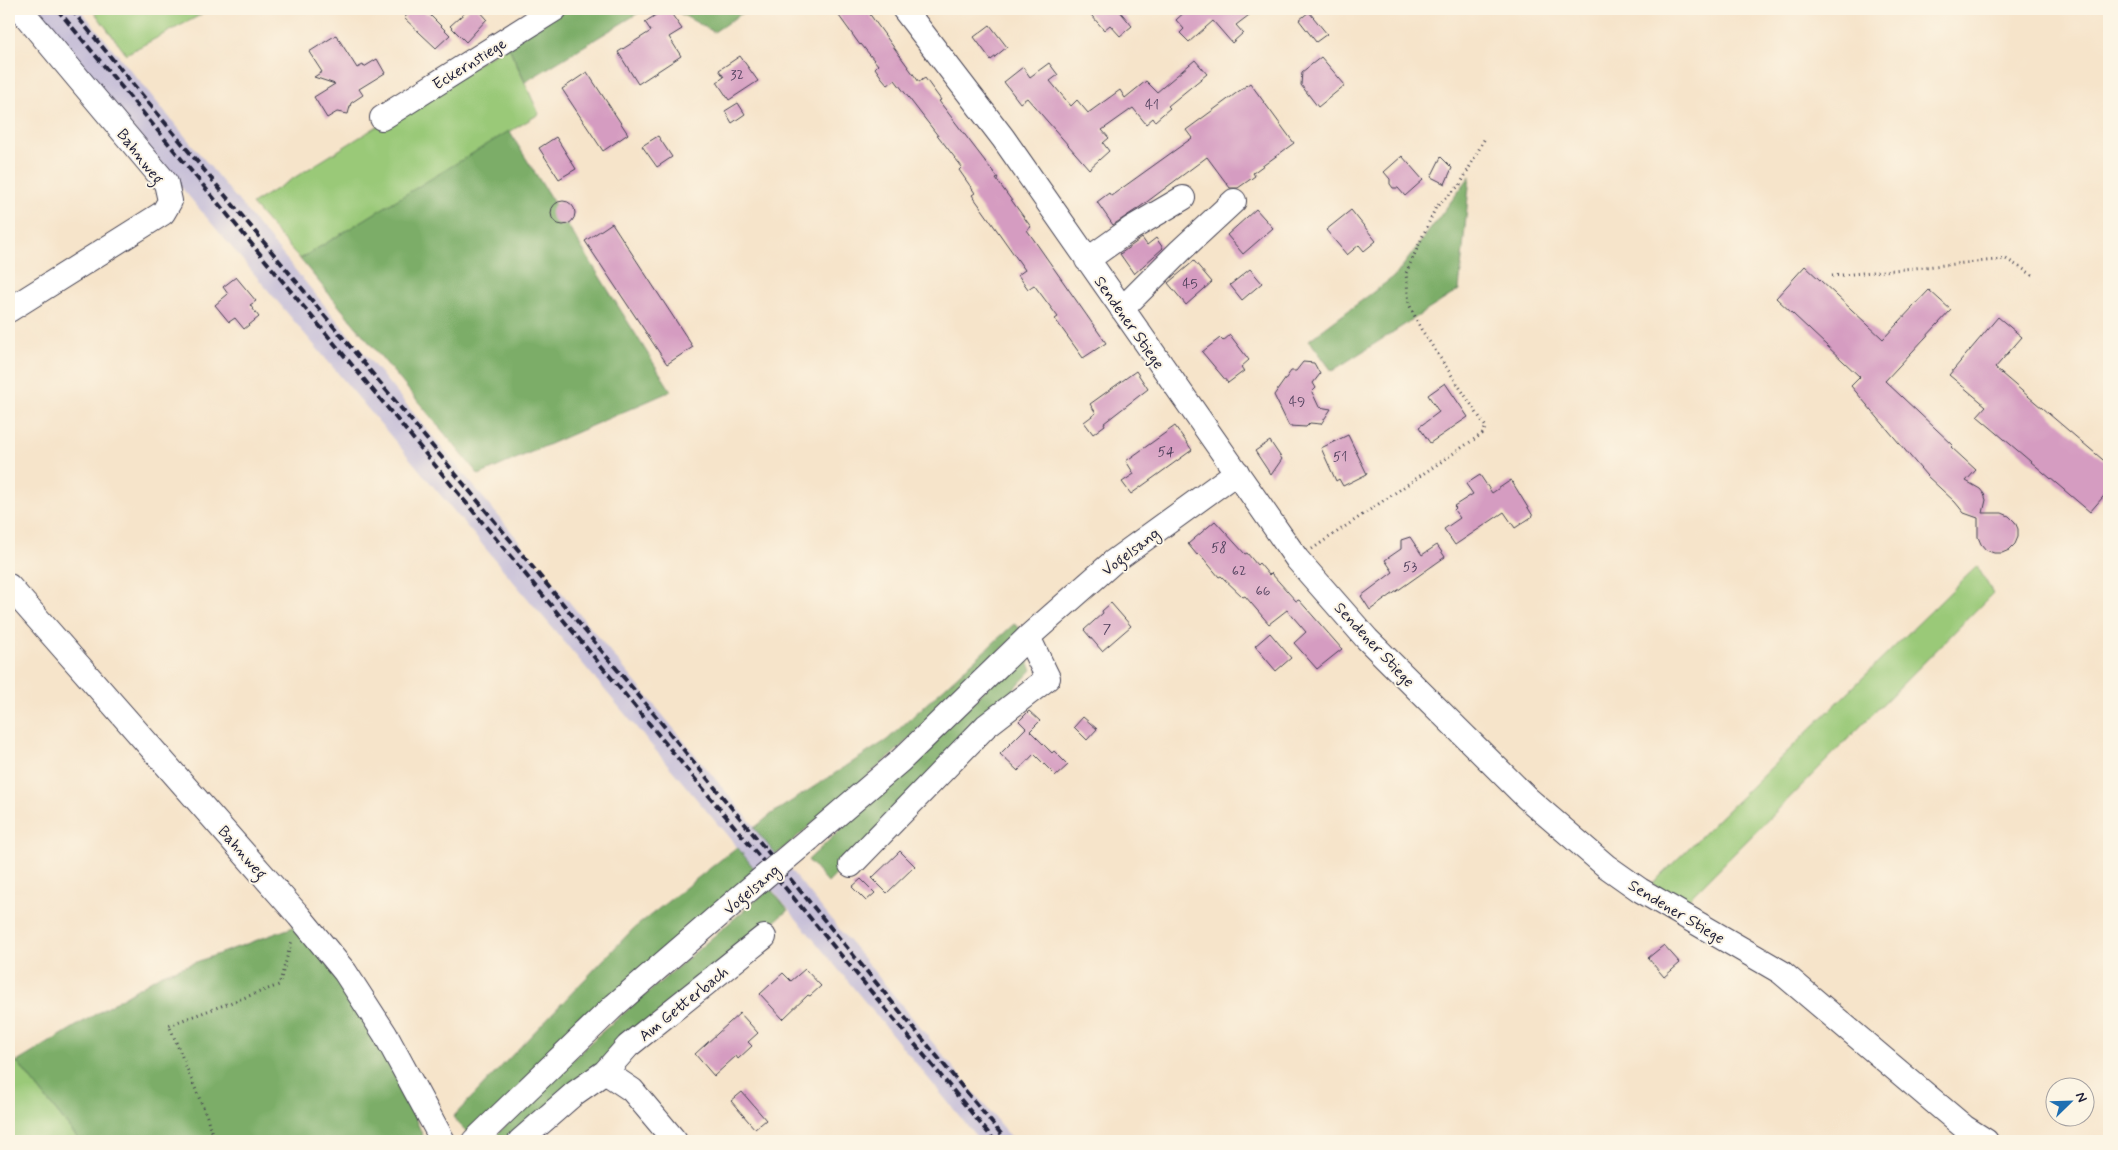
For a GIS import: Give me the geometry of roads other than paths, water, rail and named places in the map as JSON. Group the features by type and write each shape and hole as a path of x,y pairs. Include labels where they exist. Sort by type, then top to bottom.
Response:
{"street":[{"name":"Bahnweg","path":"9,310 163,213 170,201 166,183 20,9"},
{"name":"Eckernstiege","path":"382,118 555,9"},
{"name":"Sendener Stiege","path":"904,9 1003,138 1297,559 1367,639 1480,752 1570,836 1606,866 1640,890 1781,972 1964,1127 1986,1141"},
{"path":"1087,260 1132,228 1183,198"},
{"path":"1122,310 1180,251 1234,201"},
{"name":"Vogelsang","path":"474,1141 614,1005 809,839 853,804 1028,637 1113,562 1236,472"},
{"name":"Bahnweg","path":"9,586 299,916 345,972 380,1027 443,1141"},
{"path":"851,865 986,726 1048,678 1028,637"},
{"name":"Am Getterbach","path":"520,1141 574,1093 605,1072 628,1046 764,937"},
{"path":"605,1072 632,1090 675,1141"}],"railway":[{"path":"57,9 995,1141"},
{"path":"71,9 1007,1141"}]}
